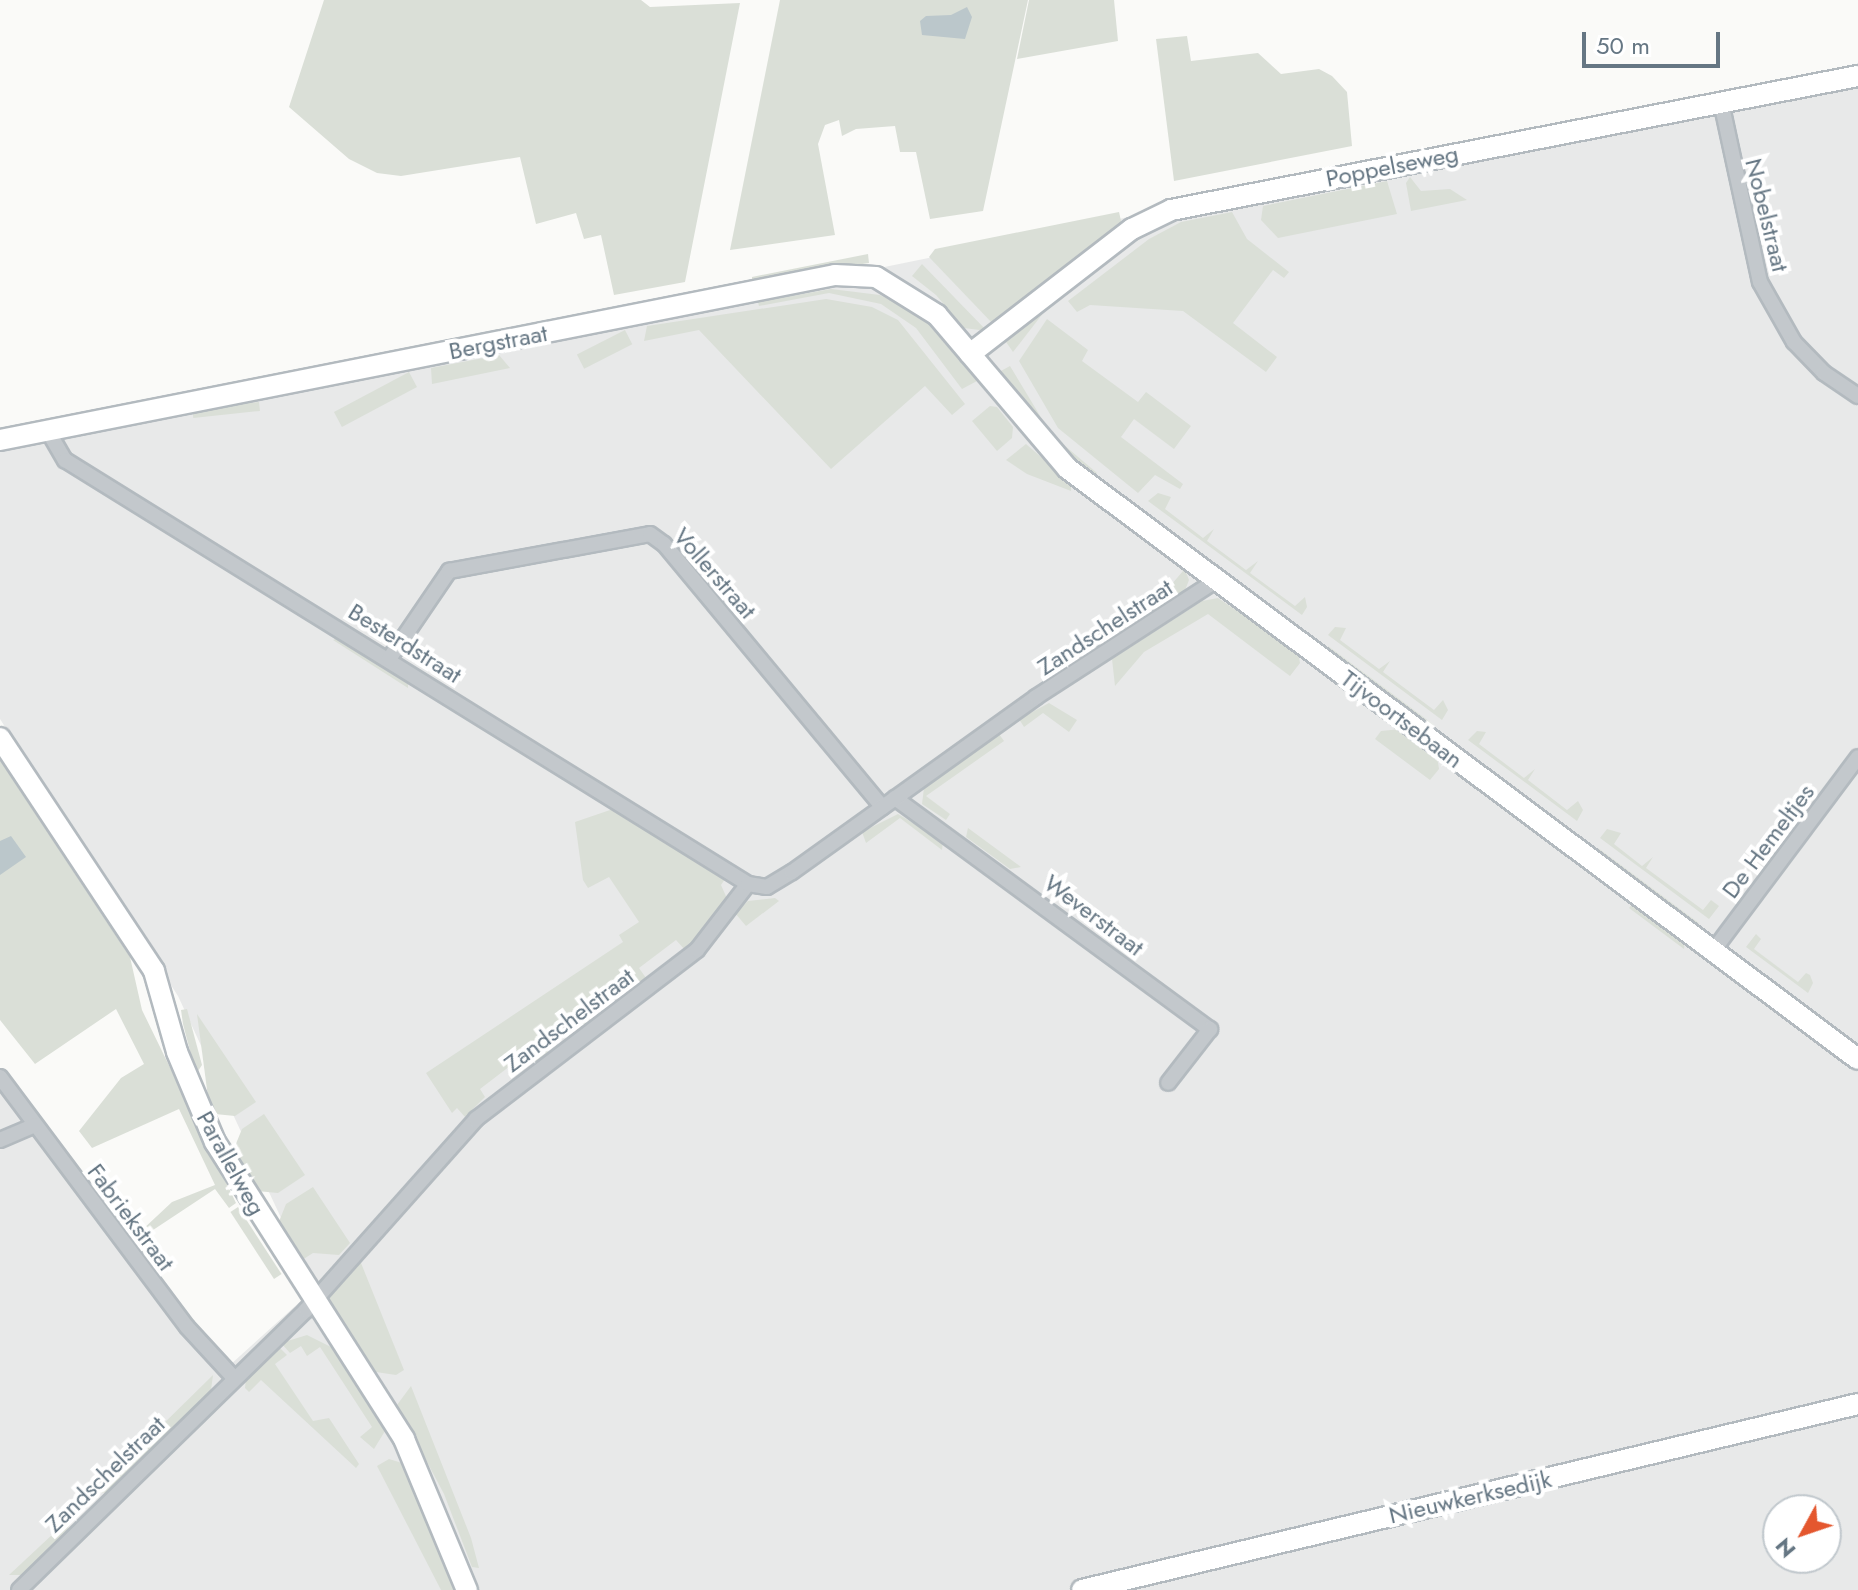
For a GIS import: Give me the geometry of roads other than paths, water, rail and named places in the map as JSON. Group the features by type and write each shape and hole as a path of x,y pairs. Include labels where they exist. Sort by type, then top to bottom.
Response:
{"street":[{"name":"Poppelseweg","path":"970,354 1132,229 1171,210 1858,76"},
{"name":"Nobelstraat","path":"1721,102 1760,282 1794,342 1824,373 1858,396"},
{"name":"Bergstraat","path":"0,440 835,275 876,277 899,287 937,315 970,354"},
{"name":"Tijvoortsebaan","path":"970,354 1067,468 1858,1059"},
{"name":"Besterdstraat","path":"48,431 65,460 748,884"},
{"name":"Vollerstraat","path":"389,659 449,571 650,534 664,544 882,807"},
{"name":"Zandschelstraat","path":"19,1590 314,1298 476,1119 697,950 748,884 767,887 1036,697 1217,580"},
{"name":"Parallelweg","path":"0,738 154,971 177,1052 215,1142 404,1439 467,1590"},
{"name":"De Hemeltjes","path":"1713,951 1858,757"},
{"name":"Weverstraat","path":"895,798 1210,1029 1168,1083"},
{"name":"Fabriekstraat","path":"0,1077 187,1327 234,1378"},
{"path":"0,1140 35,1125"},
{"name":"Nieuwkerksedijk","path":"1082,1590 1858,1404"}]}
